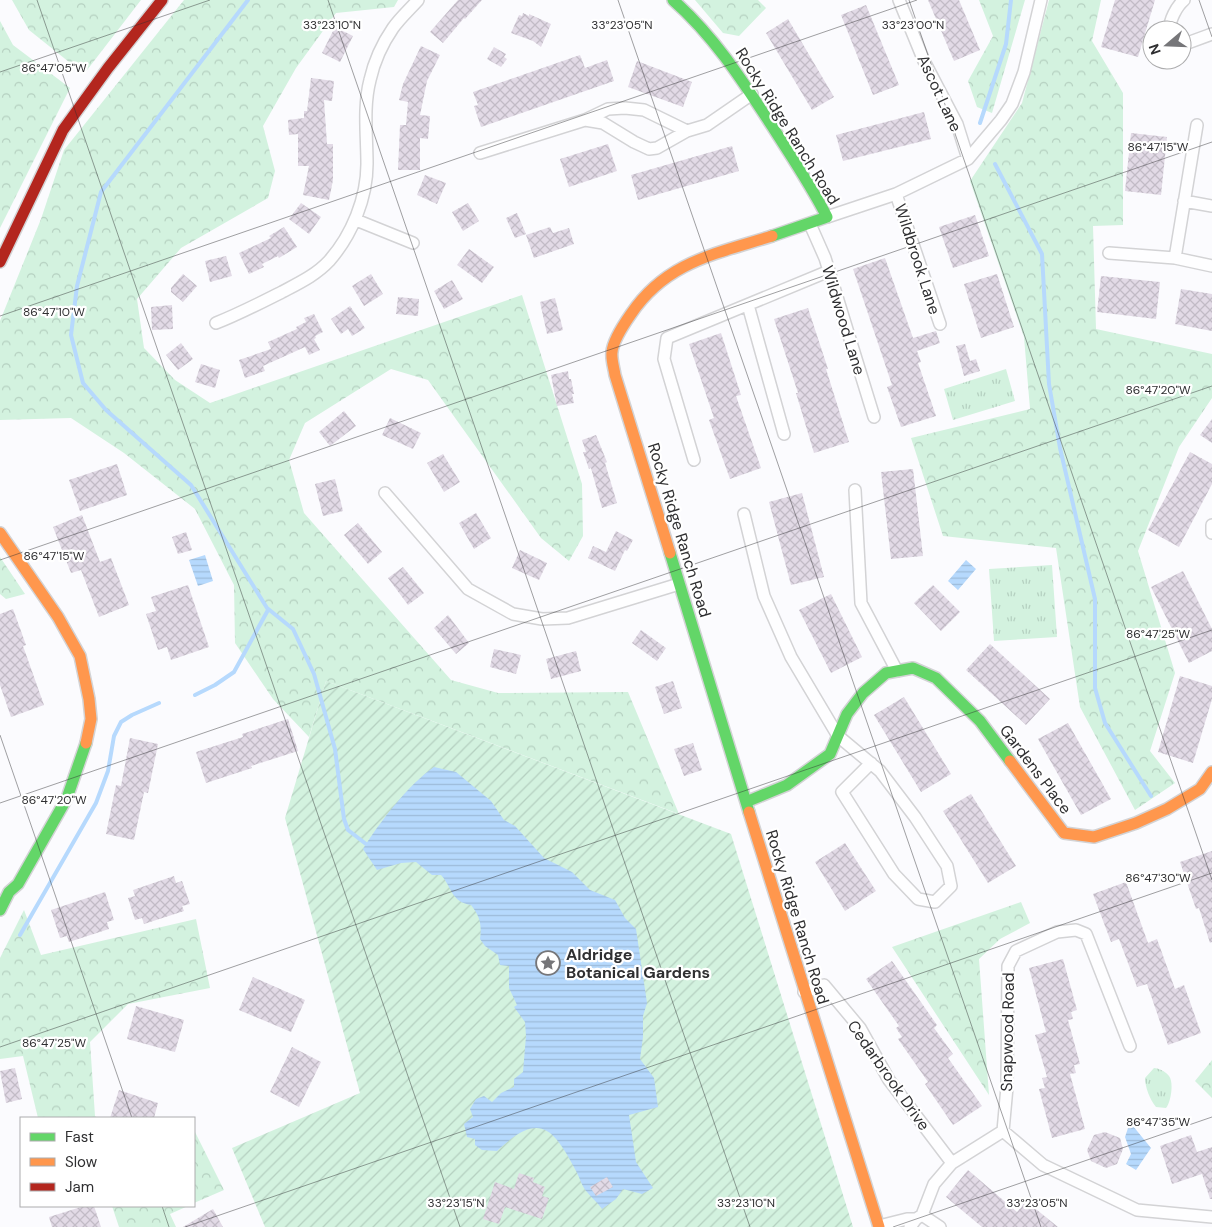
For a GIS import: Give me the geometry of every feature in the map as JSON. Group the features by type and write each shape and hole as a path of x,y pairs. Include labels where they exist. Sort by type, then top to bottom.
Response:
{"street":[{"path":"0,262 63,130 108,68 162,0"},
{"path":"216,323 244,312 311,277 330,261 356,220 367,166 366,111 369,82 376,57 393,28 418,0"},
{"name":"Rocky Ridge Ranch Road","path":"673,0 704,29 721,49 800,169 827,217 697,260 673,272 648,292 635,308 622,327 612,352 616,375 679,584 804,992 879,1227"},
{"name":"Ascot Lane","path":"899,0 924,61 957,124 968,159"},
{"path":"827,217 896,194 968,159 1012,104 1024,72 1041,0"},
{"path":"1172,20 1178,5 1184,0"},
{"path":"1192,41 1212,34"},
{"path":"585,120 603,123 649,149 657,148 687,131 707,125 752,94"},
{"path":"480,153 585,120 608,109 644,110 687,131"},
{"path":"1174,258 1197,125"},
{"name":"Wildbrook Lane","path":"896,194 940,324"},
{"path":"1184,200 1212,206"},
{"path":"356,220 413,243"},
{"name":"Wildwood Lane","path":"810,224 829,271 874,417"},
{"path":"1109,253 1174,258 1212,266"},
{"path":"694,460 664,359 667,338 829,271"},
{"path":"748,305 784,434"},
{"path":"855,490 861,603 897,671"},
{"path":"385,494 468,589 513,614 542,619 568,618 679,584"},
{"path":"744,514 764,596 791,657 838,736 871,763 880,771 915,817 947,866 951,886 935,902 918,899 894,874 842,792 871,763"},
{"path":"1212,525 1212,533"},
{"path":"0,532 58,616 80,656 90,699 90,719 85,748 67,798 18,884 9,892 0,910"},
{"name":"Gardens Place","path":"746,802 787,785 830,754 847,714 863,693 886,673 913,668 936,678 980,722 1064,833 1094,837 1136,823 1167,809 1200,789 1212,772"},
{"name":"Snapwood Road","path":"1003,1131 1007,1086 1008,966 1016,951 1057,932 1076,930 1086,934 1130,1046"},
{"name":"Cedarbrook Drive","path":"804,992 824,985 860,1028 889,1080 952,1163"},
{"path":"916,1220 934,1184 952,1163 1003,1131 1043,1165 1137,1210 1212,1217"},
{"path":"879,1227 907,1219 940,1227"}],"green space":[{"path":"12,0 141,0 84,74 29,30"},
{"path":"184,0 398,0 394,7 336,13 296,68 263,126 275,171 268,198 181,248 137,299 144,348 175,380 210,403 522,295 582,484 583,536 569,561 541,538 428,380 391,369 305,423 289,460 304,513 451,680 498,693 628,692 679,814 326,681 309,737 273,699 235,643 234,585 195,509 124,453 71,418 0,420 0,321 41,219 64,150"},
{"path":"695,0 758,0 766,8 739,36 723,33"},
{"path":"979,0 1025,0 992,113 977,107 968,81 993,36"},
{"path":"1049,0 1101,0 1092,41 1123,93 1123,225 1093,226 1096,329 1212,354 1212,398 1179,447 1138,551 1175,673 1150,751 1175,783 1135,810 1080,707 1056,548 943,536 911,438 1030,409 1024,337 970,181 1022,103"},
{"path":"0,21 13,45 70,88 0,228"},
{"path":"1006,369 1015,401 953,420 944,389"},
{"path":"0,557 25,594 6,599 0,594"},
{"path":"1052,565 1057,637 994,641 989,569"},
{"name":"Aldridge Botanical Gardens","path":"326,681 731,834 853,1227 265,1227 232,1148 360,1093 285,818"},
{"path":"1021,902 1030,923 1000,939 979,959 989,1095 892,947"},
{"path":"24,910 41,955 196,919 210,988 128,1004 90,1042 96,1117 38,1117 23,1056 0,1059 0,958"},
{"path":"1212,1060 1212,1098 1195,1081"},
{"path":"1154,1068 1164,1072 1171,1079 1171,1092 1166,1108 1156,1107 1147,1089 1145,1078"},
{"path":"195,1132 224,1190 195,1203"},
{"path":"112,1207 186,1207 170,1214 176,1227 119,1227"}],"water":[{"path":"205,555 213,581 198,586 189,560"},
{"path":"966,560 976,569 958,590 948,581"},
{"path":"434,767 456,772 491,801 504,820 515,826 544,858 572,872 590,890 615,900 625,918 636,929 647,1003 643,1016 640,1059 654,1078 658,1107 629,1115 636,1162 653,1188 642,1194 623,1189 616,1199 602,1209 584,1188 560,1144 552,1135 544,1130 534,1128 524,1131 497,1151 482,1150 475,1145 475,1139 467,1137 464,1124 473,1117 470,1109 476,1099 484,1096 492,1102 501,1093 514,1087 514,1079 523,1072 526,1036 525,1022 514,1007 517,1005 509,988 509,966 500,965 498,955 485,946 480,939 480,921 474,909 471,905 459,901 441,875 432,875 416,862 401,863 377,870 363,849 395,805 424,774"},
{"path":"1133,1126 1151,1148 1136,1170 1126,1164 1131,1154 1125,1137 1128,1128"}],"building":[{"path":"458,0 482,0 443,43 430,32"},
{"path":"928,0 959,0 980,50 954,61"},
{"path":"1115,0 1155,0 1149,20 1142,20 1142,44 1138,57 1101,47"},
{"path":"866,5 899,85 873,95 841,15"},
{"path":"523,13 551,24 541,47 533,41 511,33 519,15 522,16"},
{"path":"788,19 834,97 812,110 766,33"},
{"path":"335,27 353,36 340,62 322,53"},
{"path":"421,46 440,55 427,81 420,115 430,116 428,139 420,138 420,170 398,170 400,125 406,125 408,102 399,100 403,84"},
{"path":"494,47 506,54 504,57 507,59 501,67 487,59"},
{"path":"580,55 585,68 607,60 614,81 481,127 474,106 478,105 473,92"},
{"path":"637,61 692,82 683,107 628,87"},
{"path":"311,78 334,81 332,101 324,100 327,144 333,144 333,180 329,200 303,195 309,166 298,166 298,134 289,135 288,120 304,118 304,111 307,111"},
{"path":"924,112 931,139 843,161 836,135"},
{"path":"1131,133 1167,137 1161,195 1125,191"},
{"path":"608,144 617,171 569,187 560,159"},
{"path":"732,146 739,171 638,200 631,175"},
{"path":"425,175 446,183 437,204 417,195"},
{"path":"301,203 321,217 309,234 289,219"},
{"path":"468,203 479,221 463,231 452,212"},
{"path":"517,213 526,234 515,238 506,218"},
{"path":"975,215 989,256 953,268 939,227"},
{"path":"284,227 297,247 279,258 278,256 262,264 264,267 249,274 239,253 271,238 269,236"},
{"path":"550,227 553,233 569,228 574,244 534,258 526,235"},
{"path":"469,249 494,267 482,283 457,265"},
{"path":"226,256 232,276 210,282 205,261"},
{"path":"885,258 913,338 936,331 940,343 917,351 921,362 918,363 936,416 901,427 887,387 892,385 853,269"},
{"path":"183,274 197,286 183,302 171,292 171,288"},
{"path":"371,274 383,294 364,306 352,286"},
{"path":"997,274 1014,327 981,338 964,284"},
{"path":"1101,276 1160,282 1156,319 1097,312"},
{"path":"452,280 463,299 444,309 434,291"},
{"path":"1181,289 1212,294 1212,331 1175,324"},
{"path":"398,297 419,299 418,316 396,314"},
{"path":"555,298 563,330 547,334 540,302"},
{"path":"172,305 173,329 152,330 151,307"},
{"path":"350,306 365,328 352,336 348,329 341,334 331,319"},
{"path":"808,308 849,442 814,453 796,393 798,393 774,319"},
{"path":"314,314 323,332 315,336 316,338 314,339 320,350 309,355 305,347 263,366 265,371 245,378 239,360 271,349 268,342 297,329 296,327 306,322 304,318"},
{"path":"721,333 741,395 736,396 761,468 730,479 709,420 714,418 689,344"},
{"path":"181,343 193,359 178,370 166,355"},
{"path":"965,344 970,361 976,359 980,371 964,376 956,346"},
{"path":"201,364 220,370 215,388 195,382"},
{"path":"568,371 574,394 572,394 574,403 557,406 551,375"},
{"path":"344,411 356,426 330,446 319,432"},
{"path":"390,418 421,433 413,449 382,435"},
{"path":"1212,419 1212,443 1200,435"},
{"path":"596,435 607,462 605,463 617,503 602,508 591,468 589,469 583,452 586,452 582,440"},
{"path":"1190,452 1212,464 1212,484 1179,547 1148,530"},
{"path":"443,454 460,482 444,492 427,463"},
{"path":"117,464 127,495 80,511 69,480"},
{"path":"913,469 923,556 891,559 881,472"},
{"path":"335,479 343,511 323,516 315,484"},
{"path":"802,493 824,577 791,585 769,502"},
{"path":"476,513 491,538 474,549 459,523"},
{"path":"82,515 100,562 111,558 129,605 99,617 81,570 71,573 53,527"},
{"path":"358,523 382,552 368,564 344,535"},
{"path":"616,531 633,540 627,551 625,550 615,571 588,558 593,546 606,552"},
{"path":"186,532 192,550 178,554 172,537"},
{"path":"520,550 547,563 539,580 512,568"},
{"path":"403,567 424,593 408,605 388,578"},
{"path":"1183,571 1212,629 1212,651 1189,663 1151,587"},
{"path":"188,585 209,647 171,660 167,647 158,650 146,614 156,611 151,597"},
{"path":"933,585 960,612 941,631 914,603"},
{"path":"831,594 862,657 831,673 799,610"},
{"path":"13,609 26,645 23,646 44,705 11,717 0,685 0,614"},
{"path":"448,615 469,643 456,654 434,628"},
{"path":"641,630 666,648 657,661 632,643"},
{"path":"990,644 1050,699 1026,725 966,670"},
{"path":"494,649 521,655 516,674 490,667"},
{"path":"576,651 581,671 551,679 546,659"},
{"path":"1180,676 1212,686 1212,699 1193,763 1158,752"},
{"path":"673,681 682,708 664,714 655,687"},
{"path":"904,697 951,774 921,792 874,715"},
{"path":"288,719 298,751 206,783 196,752 243,737 242,734"},
{"path":"1068,723 1111,799 1081,815 1038,739"},
{"path":"130,738 158,744 148,793 144,792 134,840 106,834 116,785 121,786"},
{"path":"693,743 702,770 684,776 674,749"},
{"path":"971,794 1016,866 988,883 943,811"},
{"path":"845,843 876,891 845,911 815,862"},
{"path":"1212,851 1212,942 1210,943 1199,908 1196,909 1180,862"},
{"path":"174,876 176,883 182,881 190,904 182,906 184,911 144,924 142,918 135,920 128,898 135,896 133,890"},
{"path":"1126,882 1148,943 1157,939 1175,989 1184,985 1201,1033 1168,1045 1147,984 1137,987 1119,939 1111,942 1093,894"},
{"path":"105,892 114,920 107,922 109,929 69,942 67,936 60,938 51,910"},
{"path":"1063,959 1077,1010 1071,1012 1073,1019 1068,1020 1080,1064 1074,1065 1076,1073 1070,1074 1085,1129 1052,1138 1039,1089 1045,1088 1042,1078 1047,1077 1035,1035 1046,1032 1029,968"},
{"path":"892,961 937,1025 934,1028 953,1054 948,1058 982,1106 953,1125 925,1084 928,1082 898,1039 902,1037 896,1028 899,1026 866,979"},
{"path":"253,977 305,1000 291,1032 239,1010"},
{"path":"136,1006 184,1020 175,1052 127,1039"},
{"path":"292,1047 321,1062 299,1107 270,1092"},
{"path":"15,1068 22,1099 6,1103 0,1071"},
{"path":"119,1090 158,1103 154,1117 110,1117"},
{"path":"1105,1132 1120,1138 1123,1149 1117,1164 1106,1168 1091,1161 1087,1150 1094,1135"},
{"path":"1191,1135 1197,1152 1212,1147 1212,1199 1210,1199 1202,1174 1172,1184 1160,1146"},
{"path":"968,1170 1017,1212 1026,1201 1058,1227 982,1227 946,1197"},
{"path":"519,1173 534,1178 533,1182 545,1187 542,1196 549,1198 542,1219 505,1207 499,1224 483,1219 495,1182 514,1189"},
{"path":"607,1177 613,1187 596,1196 590,1187"},
{"path":"81,1207 94,1207 101,1227 52,1227 49,1217"},
{"path":"213,1209 223,1227 183,1227"}],"waterway":[{"path":"248,0 101,192 77,286 71,335 83,383 106,410 191,485 267,608 293,629 314,674 335,749 344,819 348,830 366,844"},
{"path":"980,123 1006,44 1011,0"},
{"path":"995,164 1042,254 1049,384 1060,448 1095,599 1095,688 1105,723 1151,796"},
{"path":"195,695 215,685 234,672 268,610"},
{"path":"20,935 96,803 108,771 114,736 121,722 159,703"}],"traffic: fast":[{"path":"673,0 702,28 738,75 801,171 827,217 772,236"},
{"path":"670,553 749,812"},
{"path":"746,802 787,785 830,754 847,714 863,693 886,673 913,668 936,678 980,721 1010,761"},
{"path":"0,910 9,892 18,884 67,798 86,743"}],"traffic: slow":[{"path":"670,553 615,375 612,358 614,342 631,314 645,296 676,271 712,255 772,236"},
{"path":"0,533 58,617 80,656 91,719 86,743"},
{"path":"1010,761 1064,833 1094,837 1136,823 1167,809 1200,789 1212,772"},
{"path":"749,812 879,1227"}],"traffic: jam":[{"path":"0,262 63,130 108,68 162,0"}],"place":[{"name":"Aldridge Botanical Gardens","path":"548,963"}]}
